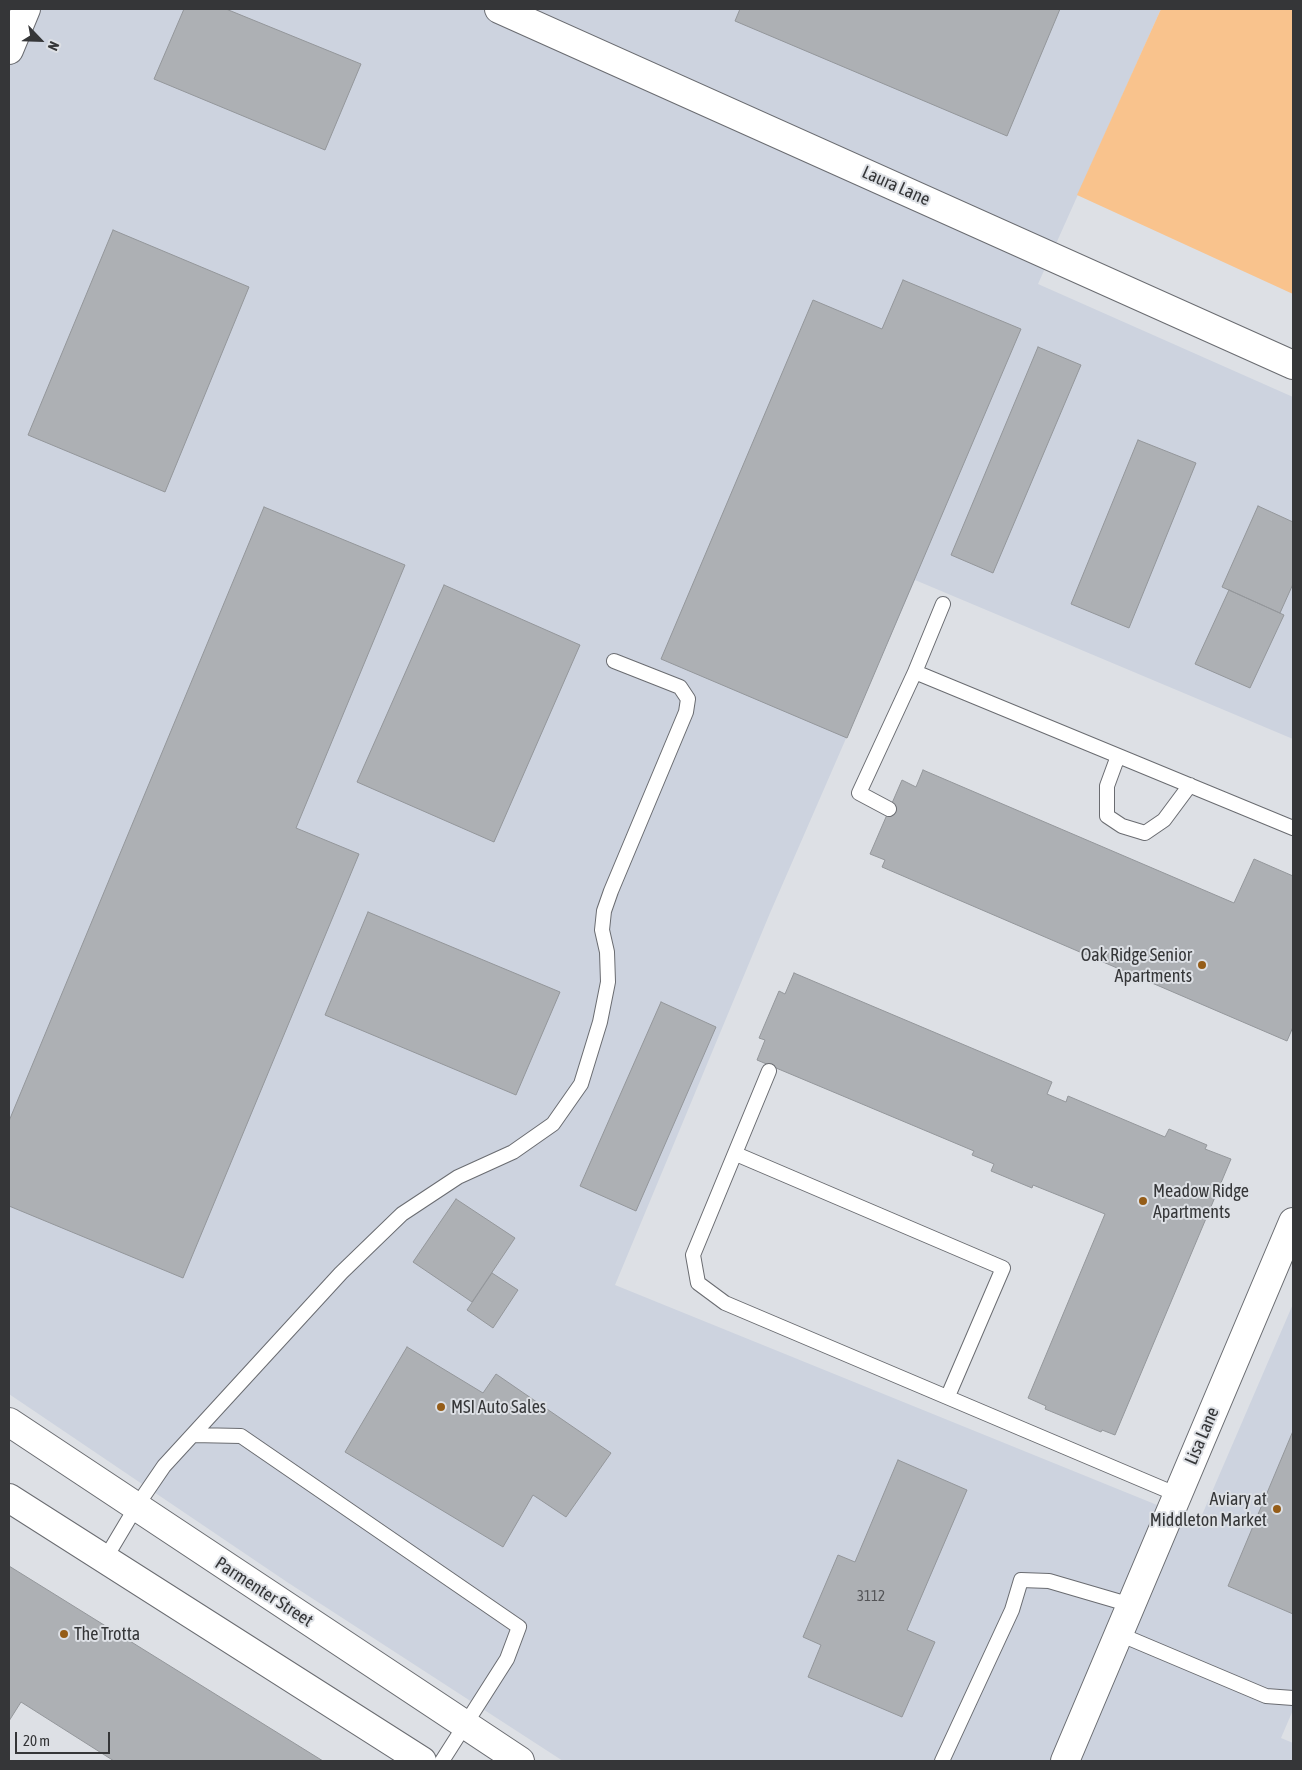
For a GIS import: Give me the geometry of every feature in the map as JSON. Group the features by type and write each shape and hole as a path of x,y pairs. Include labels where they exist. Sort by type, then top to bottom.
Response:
{"street":[{"path":"9,50 26,9"},
{"name":"Laura Lane","path":"499,9 1293,365"},
{"name":"Lisa Lane","path":"1065,1761 1293,1222"},
{"name":"Parmenter Street","path":"9,1422 520,1761"},
{"path":"9,1498 422,1761"}],"lane":[{"path":"889,809 859,793 915,672 943,604"},
{"path":"105,1559 164,1466 341,1273 402,1214 458,1177 513,1152 554,1124 581,1084 600,1022 608,982 607,952 602,930 604,911 686,712 688,699 680,687 614,661"},
{"path":"915,672 1293,828"},
{"path":"1118,756 1107,786 1106,816 1122,826 1145,832 1164,820 1190,785"},
{"path":"769,1071 694,1255 698,1283 725,1303 1178,1495"},
{"path":"736,1154 1003,1268 948,1396"},
{"path":"194,1435 240,1436 519,1627 507,1659 442,1761"},
{"path":"942,1761 1012,1610 1022,1580 1049,1581 1131,1605"},
{"path":"1118,1634 1266,1696 1293,1698"}],"shaded area":[{"path":"9,9 1161,9 1038,284 1293,397 1293,739 915,580 770,913 615,1285 1199,1522 1293,1304 1293,1710 1281,1738 1293,1743 1293,1761 563,1761 287,1582 9,1394"},
{"path":"1161,9 1293,9 1293,294 1077,195"}],"building":[{"path":"184,9 226,9 361,64 325,150 154,79"},
{"path":"740,9 1060,9 1007,136 735,21"},
{"path":"113,230 249,287 165,492 28,435"},
{"path":"903,280 1021,329 847,738 661,659 813,300 882,329"},
{"path":"1038,347 1081,365 993,573 951,555"},
{"path":"1138,440 1196,463 1129,628 1071,604"},
{"path":"1258,506 1293,522 1293,584 1280,613 1222,587"},
{"path":"264,507 405,565 296,828 359,854 183,1278 9,1206 9,1121"},
{"path":"444,585 580,645 494,842 357,782"},
{"path":"1229,590 1284,615 1250,688 1195,664"},
{"name":"Oak Ridge Senior Apartments","path":"923,770 1234,903 1254,859 1293,876 1293,1027 1287,1041 882,867 885,860 870,854 902,780 916,787"},
{"path":"368,912 560,992 516,1095 325,1015"},
{"name":"Meadow Ridge Apartments","path":"794,973 1052,1082 1047,1094 1066,1102 1068,1096 1165,1137 1169,1129 1207,1145 1205,1149 1231,1159 1115,1435 1102,1430 1101,1432 1045,1409 1046,1406 1028,1398 1105,1214 1033,1185 1032,1188 991,1171 994,1164 972,1155 974,1151 757,1060 765,1040 759,1038 779,991 785,994"},
{"path":"661,1002 716,1027 636,1211 580,1186"},
{"path":"456,1199 515,1238 472,1302 413,1262"},
{"path":"492,1273 518,1290 493,1328 467,1310"},
{"path":"407,1347 483,1393 496,1374 611,1453 566,1517 533,1495 503,1547 345,1452"},
{"name":"Aviary at Middleton Market","path":"1293,1431 1293,1614 1228,1586"},
{"path":"898,1460 967,1490 907,1630 935,1642 902,1717 808,1677 821,1645 803,1637 838,1555 855,1562"},
{"name":"The Trotta","path":"9,1566 323,1761 114,1761 21,1702 9,1721"}],"place":[{"name":"Oak Ridge Senior Apartments","path":"1202,965"},
{"name":"Meadow Ridge Apartments","path":"1143,1201"},
{"name":"MSI Auto Sales","path":"441,1407"},
{"name":"Aviary at Middleton Market","path":"1277,1509"},
{"name":"The Trotta","path":"64,1634"}]}
